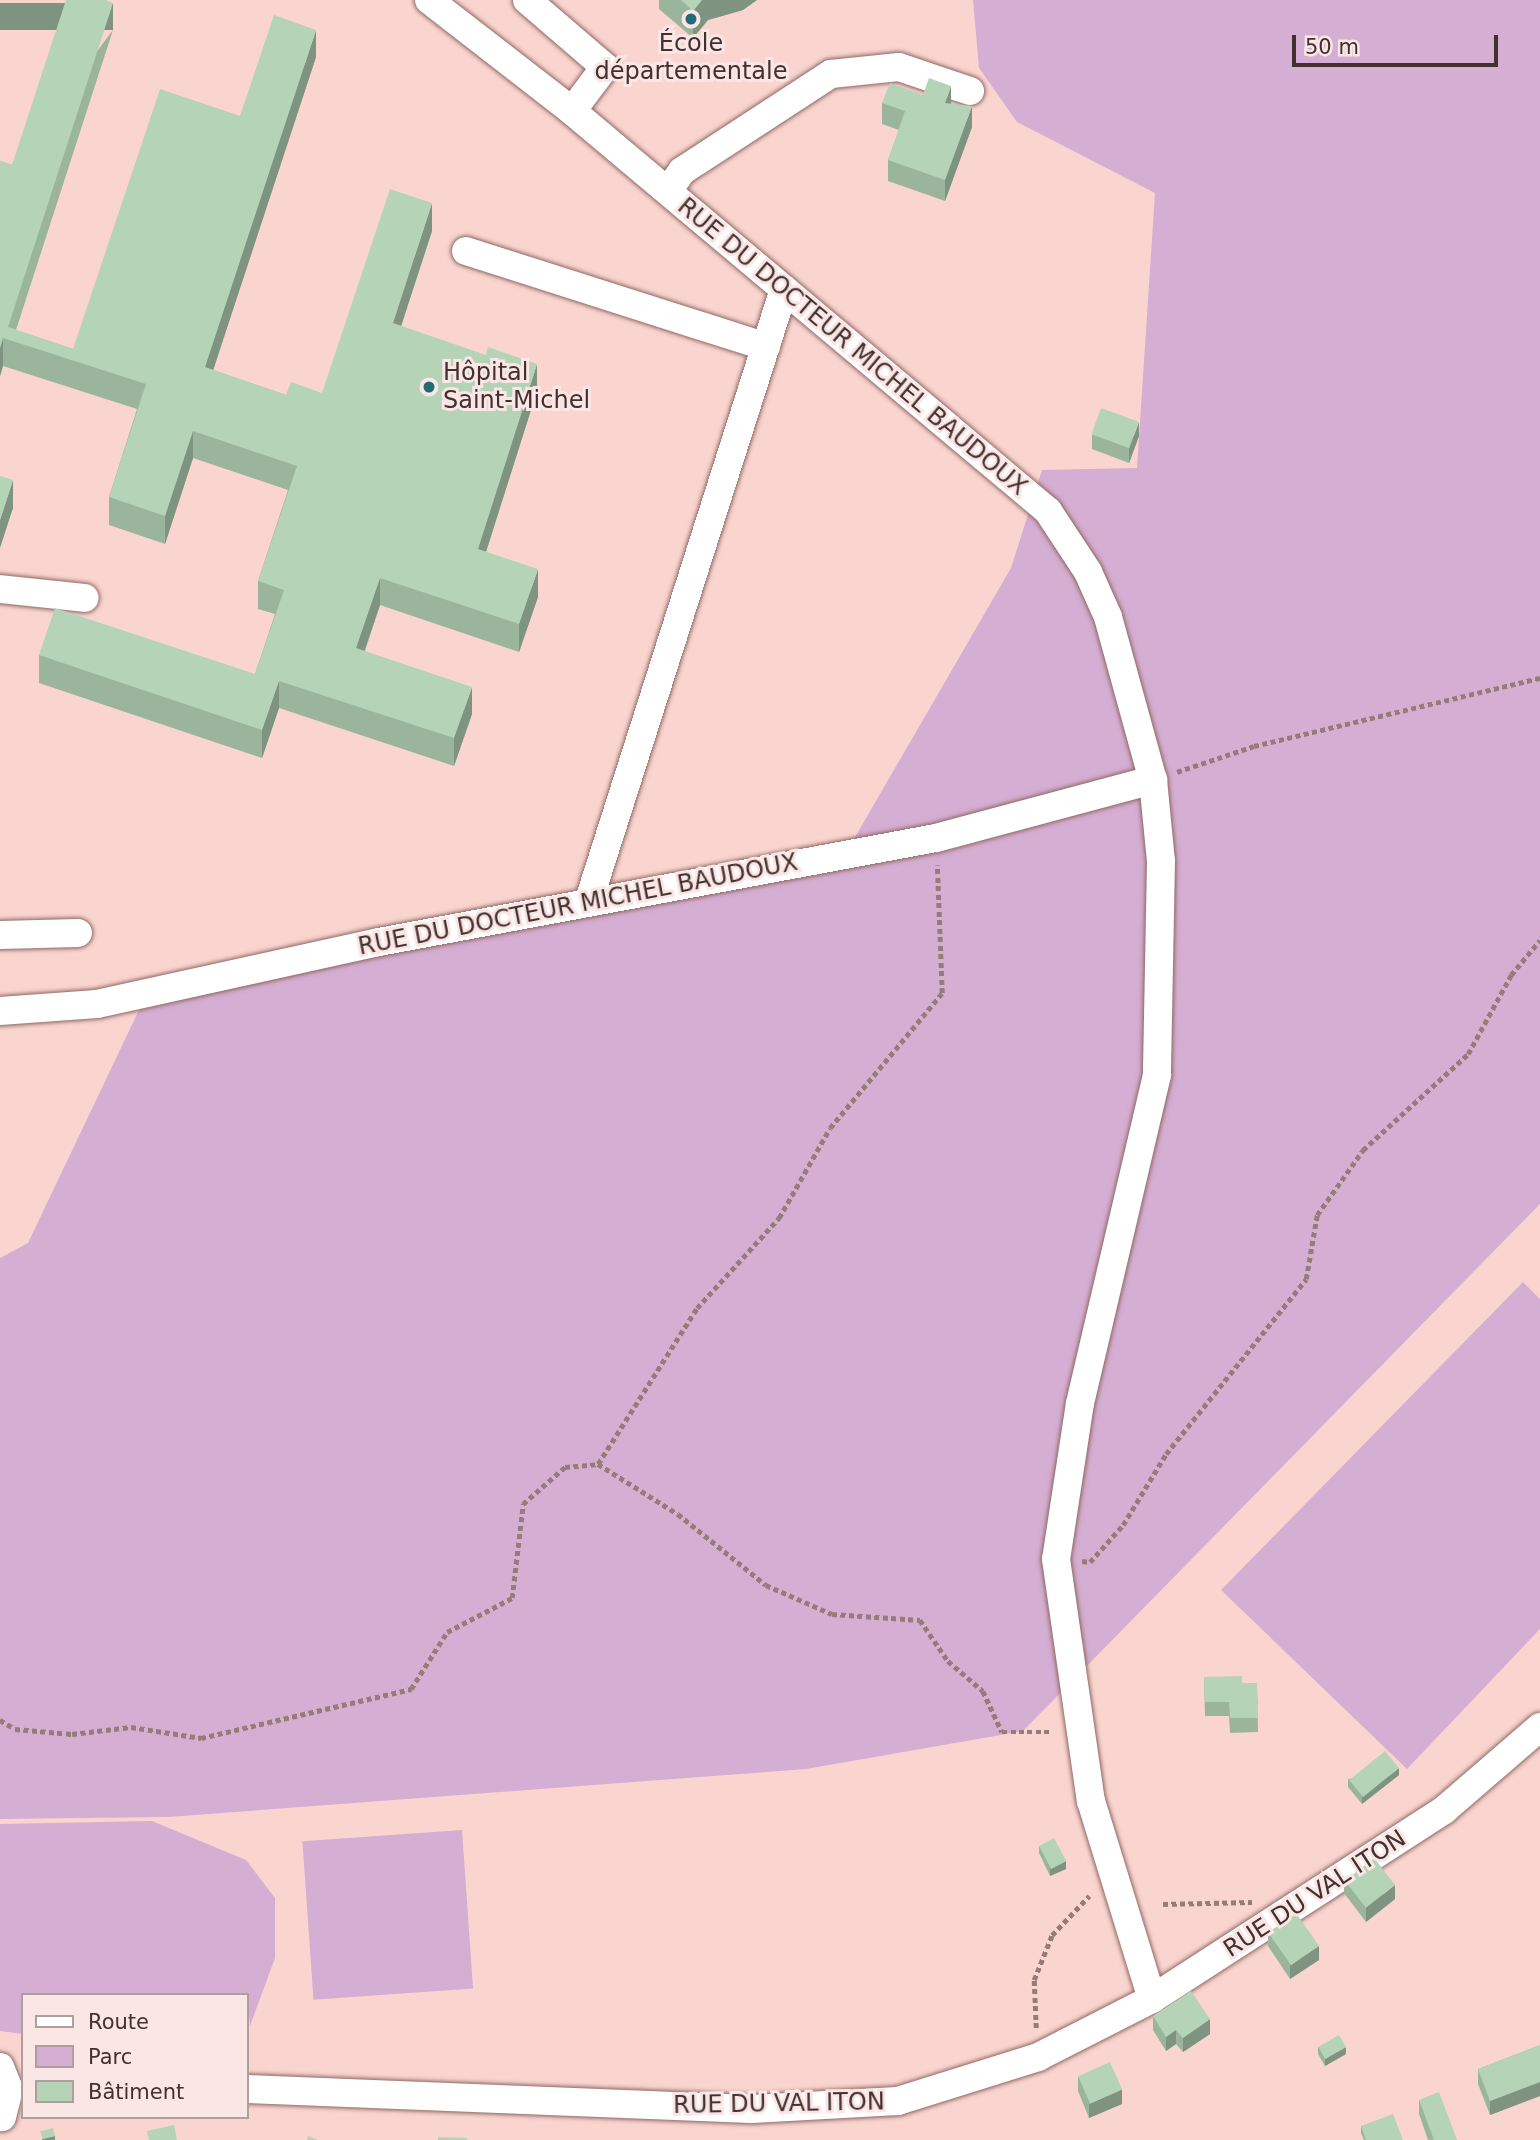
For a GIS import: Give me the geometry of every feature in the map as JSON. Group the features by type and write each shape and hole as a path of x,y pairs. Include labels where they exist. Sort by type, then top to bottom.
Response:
{"street":[{"path":"527,0 605,66 572,111"},
{"name":"RUE DU DOCTEUR MICHEL BAUDOUX","path":"439,3 668,191 1048,512 1088,572 1108,617 1153,780 1161,861 1157,1074 1080,1403 1056,1559 1091,1801 1152,1999"},
{"path":"668,191 682,172 831,74 899,67 970,91"},
{"path":"466,251 766,347"},
{"path":"589,900 784,289"},
{"path":"0,589 85,598"},
{"name":"RUE DU DOCTEUR MICHEL BAUDOUX","path":"0,1012 97,1004 589,900 936,838 1153,780"},
{"path":"0,935 78,933"},
{"name":"RUE DU VAL ITON","path":"248,2089 752,2109 898,2101 1038,2057 1152,1999 1444,1810 1540,1727"},
{"path":"8,2113 9,2090 0,2064 21,2066"}],"path":[{"path":"1153,780 1254,746 1540,678"},
{"path":"598,1464 698,1308 779,1217 830,1128 942,993 936,838"},
{"path":"1056,1559 1090,1562 1124,1525 1166,1454 1306,1279 1317,1215 1363,1150 1468,1054 1511,975 1540,940"},
{"path":"0,1720 38,1731 131,1727 201,1738 411,1689 447,1632 512,1598 523,1504 565,1467 598,1464 678,1514 766,1585 832,1614 919,1620 948,1661 983,1691 1002,1732 1080,1729"},
{"path":"1038,2057 1034,1980 1052,1935 1090,1899 1088,1886"},
{"path":"1163,1904 1252,1901 1281,1916"}],"green space":[{"path":"973,0 1540,0 1540,1204 1023,1731 806,1769 168,1817 0,1819 0,1258 28,1243 139,1010 851,844 1011,568 1042,470 1137,468 1155,193 1017,122 979,68"},
{"path":"1523,1282 1540,1299 1540,1629 1407,1769 1221,1590"},
{"path":"152,1821 246,1860 275,1898 275,1958 250,2026 248,1993 21,1993 21,2034 0,2031 0,1824"},
{"path":"462,1830 473,1989 313,2000 302,1841"}],"building":[{"name":"Hôpital Saint-Michel","path":"66,0 106,0 113,3 8,327 73,349 160,89 240,116 274,15 316,30 205,367 286,395 291,382 322,393 390,189 432,203 393,323 486,355 488,347 537,364 478,549 538,569 519,624 380,578 356,648 472,687 454,738 279,681 262,730 39,655 55,608 255,674 284,590 258,581 297,466 193,431 165,516 109,497 146,384 3,338 0,348 0,161 12,165"},
{"path":"681,0 702,0 693,11"},
{"path":"929,78 951,86 945,103 972,106 945,180 888,160 905,111 882,103 890,83 923,95"},
{"path":"1101,408 1139,422 1129,448 1091,434"},
{"path":"0,476 13,480 0,520"},
{"path":"1242,1676 1242,1699 1258,1699 1258,1718 1230,1718 1229,1702 1205,1702 1204,1677"},
{"path":"1242,1683 1257,1683 1257,1699 1242,1699"},
{"path":"1385,1751 1399,1768 1363,1797 1349,1780"},
{"path":"1054,1838 1066,1861 1051,1869 1039,1846"},
{"path":"1374,1858 1395,1885 1366,1908 1345,1881"},
{"path":"1296,1913 1319,1946 1291,1965 1268,1933"},
{"path":"1191,1991 1210,2019 1183,2038 1176,2030 1166,2037 1153,2016"},
{"path":"1339,2035 1346,2047 1325,2059 1318,2047"},
{"path":"1540,2045 1540,2082 1490,2101 1478,2069"},
{"path":"1110,2062 1122,2089 1090,2104 1078,2076"},
{"path":"1439,2092 1457,2140 1434,2140 1419,2100"},
{"path":"1393,2114 1403,2140 1366,2140 1361,2126"},
{"path":"174,2125 177,2140 149,2140 147,2131"},
{"path":"53,2128 55,2136 42,2139 40,2131"},
{"path":"438,2137 467,2138 467,2140 438,2140"}],"place":[{"name":"École départementale","path":"691,19"},
{"name":"Hôpital Saint-Michel","path":"429,387"}]}
